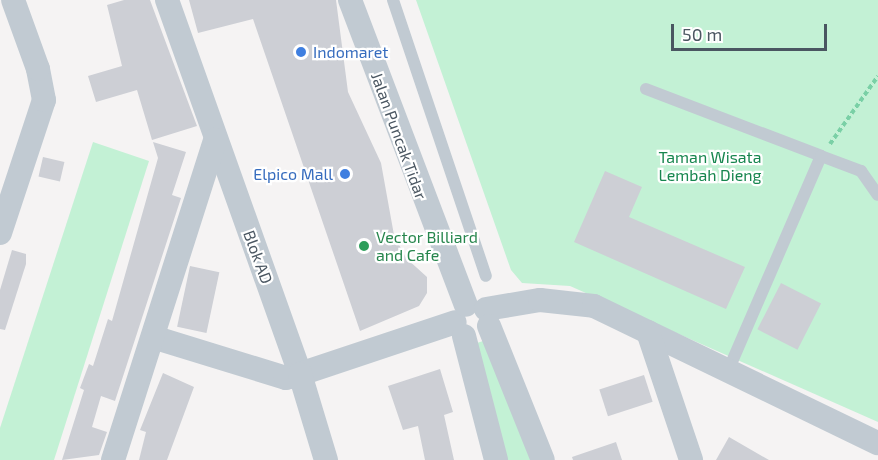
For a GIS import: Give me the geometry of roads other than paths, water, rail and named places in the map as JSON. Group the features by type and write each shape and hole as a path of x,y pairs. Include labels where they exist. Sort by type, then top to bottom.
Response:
{"street":[{"path":"0,233 44,100 39,69 13,0"},
{"name":"Blok AD","path":"166,0 300,375 326,460"},
{"name":"Jalan Puncak Tidar","path":"350,0 472,319"},
{"path":"113,460 156,338 215,140"},
{"path":"156,338 286,378 472,319 565,300 594,306 878,443"},
{"path":"472,319 496,460"},
{"path":"472,319 543,460"},
{"path":"648,333 691,460"}],"lane":[{"path":"393,0 486,276"},
{"path":"646,89 861,171 878,195"},
{"path":"728,371 821,156"}],"place":[{"name":"Indomaret","path":"301,52"},
{"name":"Elpico Mall","path":"345,174"},
{"name":"Vector Billiard and Cafe","path":"364,246"}],"park label":[{"name":"Taman Wisata Lembah Dieng","path":"710,166"}]}
